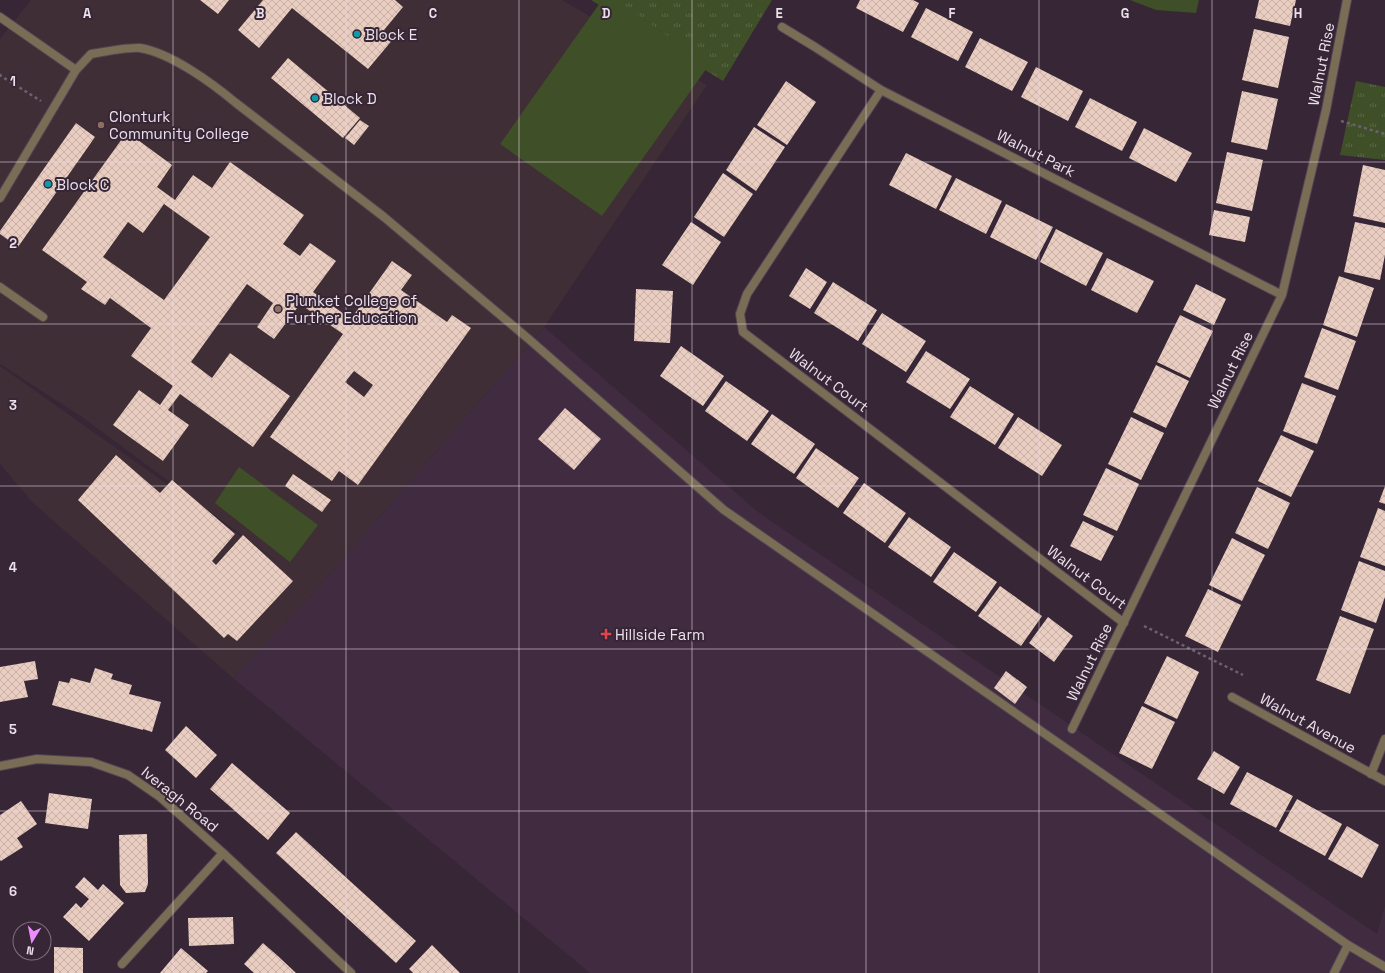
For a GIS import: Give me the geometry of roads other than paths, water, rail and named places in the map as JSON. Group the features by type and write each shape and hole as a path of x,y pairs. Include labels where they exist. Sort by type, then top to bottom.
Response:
{"street":[{"name":"Walnut Rise","path":"1072,729 1282,295 1326,110 1348,0"},
{"path":"0,17 76,70"},
{"name":"Walnut Park","path":"782,27 816,47 881,90 1282,295"},
{"path":"0,198 76,70 91,54 139,48 171,58 220,90 236,104 384,217 531,341 724,510 1348,945 1385,967"},
{"name":"Walnut Court","path":"881,90 746,294 740,314 743,332 1124,623"},
{"path":"0,287 43,317"},
{"name":"Walnut Avenue","path":"1232,697 1385,781"},
{"path":"1371,774 1385,739"},
{"name":"Iveragh Road","path":"0,766 37,759 91,762 128,775 160,797 223,853 351,973"},
{"name":"Iveragh Road","path":"122,964 223,853"},
{"path":"1334,973 1348,945"}],"place":[{"name":"Block E","path":"357,34"},
{"name":"Block D","path":"315,98"},
{"name":"Clonturk Community College","path":"101,125"},
{"name":"Block C","path":"48,184"},
{"name":"Plunket College of Further Education","path":"278,309"},
{"name":"Hillside Farm","path":"606,634"}]}
